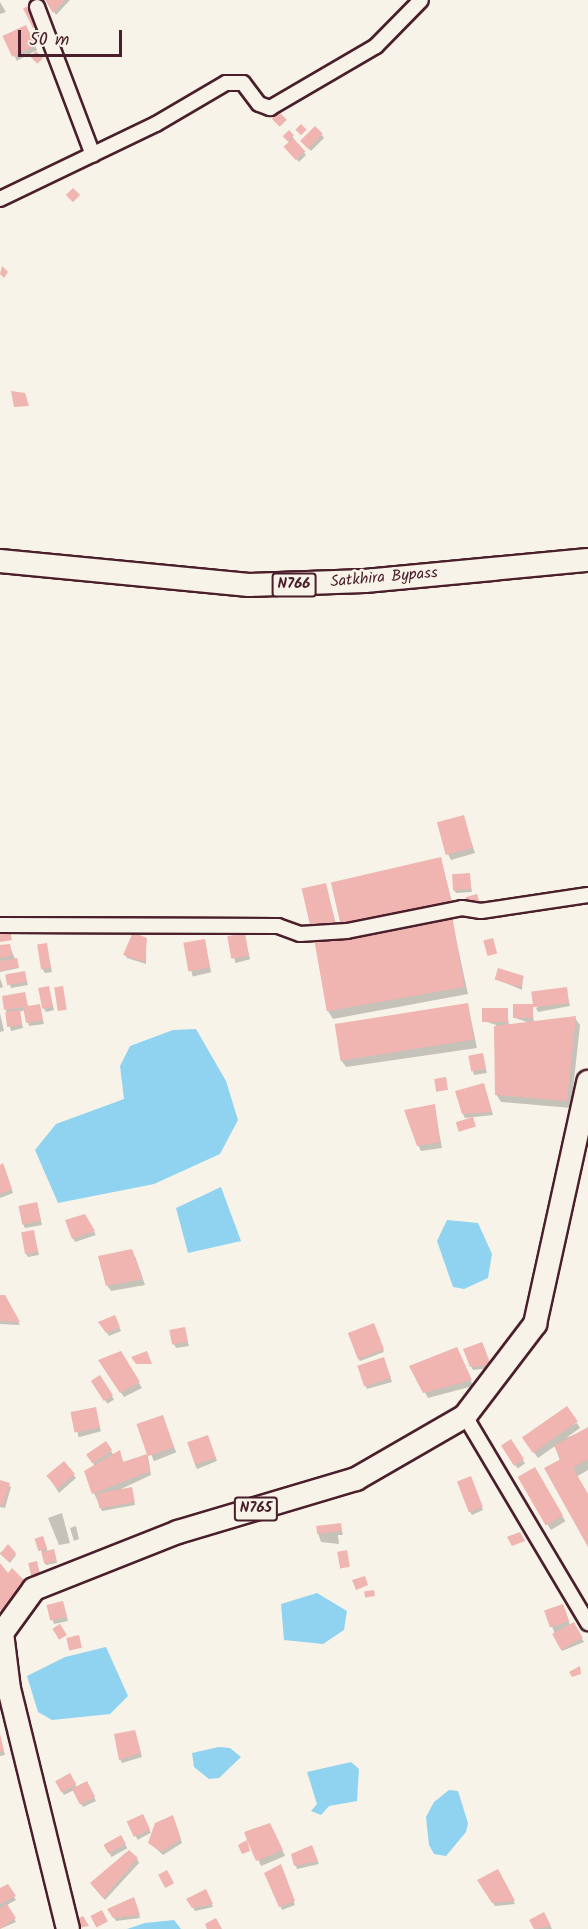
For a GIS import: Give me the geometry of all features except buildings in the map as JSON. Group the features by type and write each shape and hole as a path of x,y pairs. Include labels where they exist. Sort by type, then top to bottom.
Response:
{"highway":[{"name":"Satkhira Bypass","path":"0,561 271,585 588,560"},
{"name":"N765","path":"68,1929 9,1689 2,1633 34,1589 178,1532 356,1479 465,1416 535,1324 588,1082"}],"street":[{"path":"0,199 93,155 234,81 243,83 259,104 270,108 376,45 421,0"},
{"path":"37,7 93,155"},
{"path":"0,925 278,926 300,934 347,931 462,908 481,911 588,895"},
{"path":"465,1416 588,1623"}],"water":[{"path":"196,1029 226,1081 238,1120 220,1154 154,1184 58,1203 35,1150 56,1124 124,1099 120,1066 130,1046 173,1030"},
{"path":"221,1187 241,1241 188,1253 176,1208"},
{"path":"447,1220 478,1223 492,1254 488,1278 464,1289 453,1287 437,1241"},
{"path":"317,1593 347,1611 344,1630 323,1644 284,1640 281,1604"},
{"path":"106,1647 128,1696 110,1714 52,1720 38,1712 27,1676 65,1657"},
{"path":"219,1747 230,1748 241,1757 219,1778 209,1779 194,1767 192,1753"},
{"path":"351,1762 359,1769 357,1801 329,1806 321,1815 311,1811 317,1804 307,1772"},
{"path":"449,1790 458,1791 468,1823 466,1832 446,1856 434,1854 429,1845 426,1817 434,1802"},
{"path":"174,1920 181,1929 127,1929 145,1923"}]}
